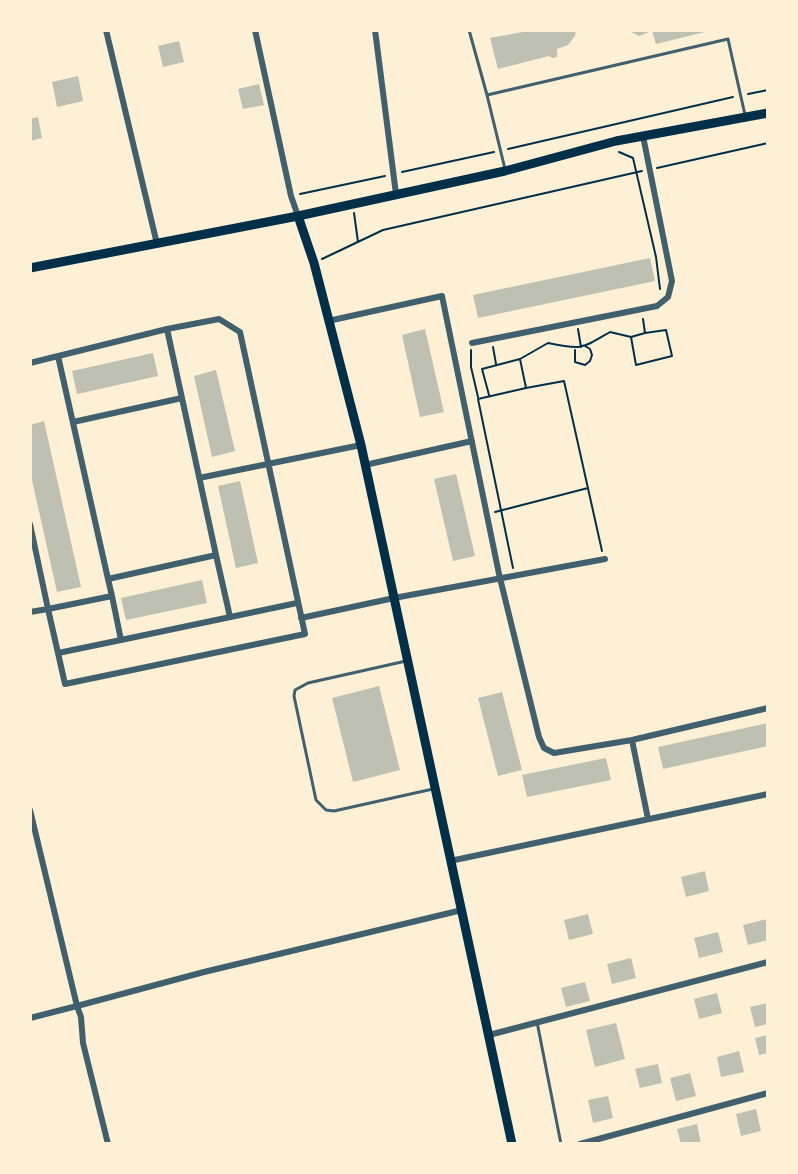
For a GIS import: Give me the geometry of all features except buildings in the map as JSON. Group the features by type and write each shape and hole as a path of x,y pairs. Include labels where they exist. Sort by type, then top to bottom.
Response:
{"main road":[{"path":"30,268 298,216 505,171 616,141 768,112"},
{"path":"298,216 314,263 361,445 513,1144"}],"street":[{"path":"106,30 157,244"},
{"path":"255,30 291,196 298,216"},
{"path":"375,30 396,194"},
{"path":"472,343 657,306 668,297 672,281 643,136"},
{"path":"328,321 442,296 486,514 539,737 544,748 554,753 632,741 768,708"},
{"path":"30,363 167,329 219,319 240,332 305,634 65,684 30,524"},
{"path":"167,329 230,617"},
{"path":"58,356 121,640"},
{"path":"73,422 182,398"},
{"path":"365,465 472,441"},
{"path":"199,478 361,445"},
{"path":"108,579 216,555"},
{"path":"301,618 500,576 605,559"},
{"path":"30,612 112,596"},
{"path":"58,653 297,603"},
{"path":"632,741 648,819"},
{"path":"450,861 768,794"},
{"path":"30,810 81,1017 83,1042 108,1144"},
{"path":"30,1018 204,972 462,910"},
{"path":"489,1035 768,962"},
{"path":"580,1144 768,1093"}],"lane":[{"path":"470,30 505,171"},
{"path":"487,95 728,39 746,117"},
{"path":"408,661 308,683 296,690 294,696 316,800 326,810 334,811 435,789"},
{"path":"537,1022 561,1144"}],"path":[{"path":"291,196 768,90"},
{"path":"314,263 383,230 768,143"},
{"path":"619,152 633,158 637,172 661,283 658,296"},
{"path":"641,309 645,333"},
{"path":"577,321 583,347"},
{"path":"489,396 482,369 520,359 548,344 575,349 610,332 631,337 666,330 672,356 636,365 631,337"},
{"path":"491,338 496,365"},
{"path":"472,343 471,367 514,571 500,576"},
{"path":"575,349 575,362 585,364 590,361 592,355 590,349 583,347"},
{"path":"520,359 525,388"},
{"path":"478,399 564,381 602,551"},
{"path":"486,514 588,488"}]}
